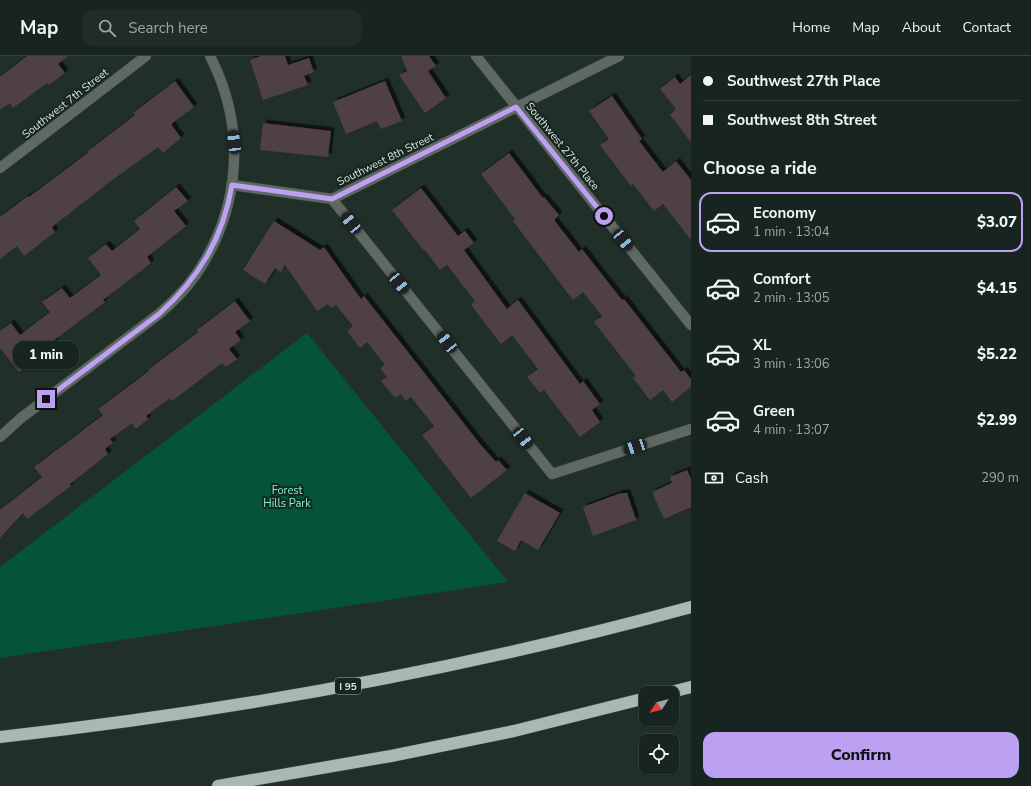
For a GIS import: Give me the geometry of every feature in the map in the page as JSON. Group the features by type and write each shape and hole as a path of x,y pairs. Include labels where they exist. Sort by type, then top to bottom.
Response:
{"highway":[{"name":"I 95","path":"0,737 193,712 369,682 549,644 691,607"},
{"path":"679,690 691,687"},
{"path":"218,786 331,768 399,755 514,731 639,700"}],"street":[{"name":"Southwest 7th Street","path":"0,168 146,56"},
{"path":"0,437 21,418 159,314 175,299 194,277 210,253 221,227 230,199 234,171 234,142 231,113 218,72 210,56"},
{"name":"Southwest 27th Place","path":"476,56 691,325"},
{"name":"Southwest 8th Street","path":"232,185 332,199 619,56"},
{"path":"332,199 552,474 691,429"}],"green space":[{"name":"Forest Hills Park","path":"307,333 508,582 0,658 0,567"}],"building":[{"path":"27,56 68,56 58,64 65,73 49,85 47,83 13,108 10,103 0,110 0,77"},
{"path":"261,56 285,56 288,65 309,58 314,72 304,76 308,85 263,100 250,60"},
{"path":"401,56 429,56 436,66 428,71 446,98 425,113 399,75 407,71"},
{"path":"691,75 691,142 670,115 676,109 660,89 675,77 680,84"},
{"path":"175,81 194,107 171,124 181,138 163,153 158,147 111,181 52,227 55,232 24,256 17,246 0,259 0,217 89,152 88,151 135,115 133,113"},
{"path":"385,81 402,121 381,129 377,121 346,134 333,102"},
{"path":"612,96 642,139 639,141 663,172 676,161 691,180 691,240 663,204 654,211 633,184 631,186 600,145 609,139 589,111"},
{"path":"263,123 331,131 328,157 260,150"},
{"path":"509,153 543,198 544,197 559,215 554,220 579,252 582,249 622,300 624,299 681,372 684,370 691,379 691,387 672,402 663,390 650,400 633,378 636,376 594,322 602,316 583,292 573,300 513,221 515,219 481,174"},
{"path":"176,187 188,201 174,211 186,226 147,257 151,263 103,300 105,302 54,340 56,343 19,372 0,348 0,331 11,323 20,335 50,312 42,302 62,288 70,298 101,275 88,258 106,244 112,251 140,229 134,221"},
{"path":"421,188 458,236 465,231 474,243 464,250 507,309 518,300 580,384 583,381 600,404 592,410 600,422 580,437 544,390 540,393 527,377 538,369 512,335 501,344 471,305 475,301 447,265 440,270 392,210"},
{"path":"274,221 320,250 324,247 361,299 364,296 480,444 496,462 498,460 507,470 471,498 422,435 434,426 411,397 406,401 401,394 395,398 381,381 387,377 380,368 385,365 367,342 360,348 347,331 353,326 336,305 331,308 328,304 317,311 285,265 281,272 275,268 265,284 243,270"},
{"path":"235,301 250,321 235,332 241,340 229,349 237,359 226,367 222,363 172,401 170,398 146,416 148,419 136,429 132,423 110,439 113,443 105,449 108,454 70,484 71,486 27,519 23,513 0,538 0,510 42,477 34,467 103,415 98,409 149,371 148,370 198,332 197,330"},
{"path":"687,470 691,479 691,507 664,519 652,492 672,483 670,477"},
{"path":"525,493 560,513 538,550 521,540 515,551 497,541"},
{"path":"621,493 627,493 636,520 593,536 583,507"}],"route":[{"path":"46,399 159,314 175,299 194,277 210,253 221,227 230,199 232,185 332,199 516,107 604,216"}]}
